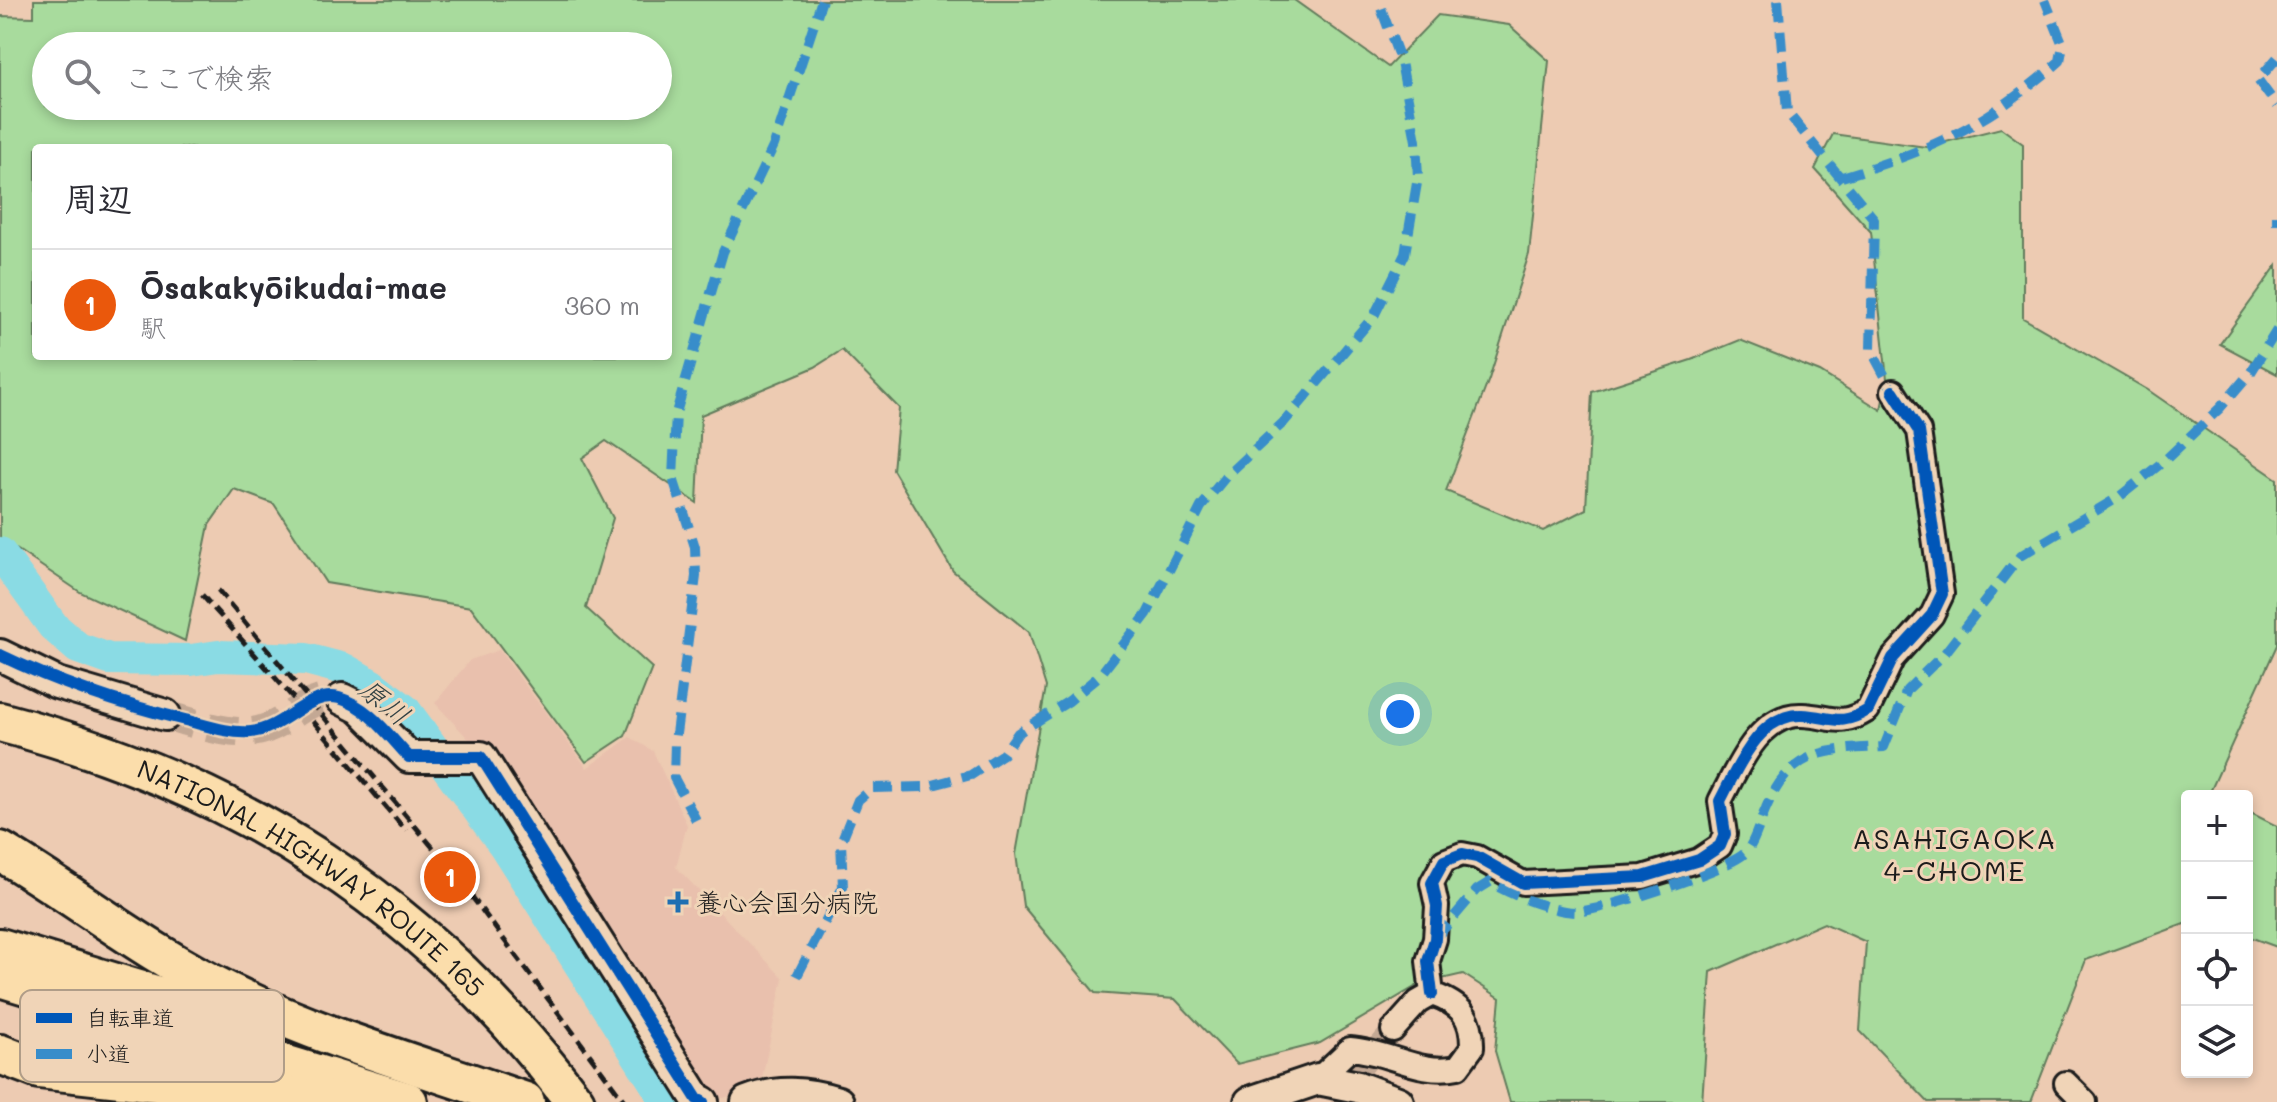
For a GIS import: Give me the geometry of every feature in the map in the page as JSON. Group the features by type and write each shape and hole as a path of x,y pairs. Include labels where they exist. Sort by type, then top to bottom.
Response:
{"highway":[{"name":"NATIONAL HIGHWAY ROUTE 165","path":"0,722 81,746 144,770 261,824 320,858 410,924 450,960 575,1102"},
{"path":"0,851 153,951 224,990"},
{"path":"0,948 143,990"},
{"path":"0,977 42,990"},
{"path":"284,1016 524,1102"},
{"path":"284,1031 524,1102"},
{"path":"0,1054 20,1062"},
{"path":"284,1064 408,1102"},
{"path":"157,1082 338,1102"}],"street":[{"path":"1432,994 1428,961 1435,939 1437,906 1432,883 1444,861 1462,854 1477,857 1523,883 1643,877 1699,860 1720,846 1725,834 1720,801 1759,735 1785,717 1802,715 1836,722 1868,710 1893,658 1932,615 1942,594 1919,431 1893,391"},
{"path":"0,655 57,683 165,715"},
{"path":"342,699 360,708 409,757 481,757 697,1099 703,1102"},
{"path":"1393,1030 1418,1002 1432,994"},
{"path":"1250,1102 1318,1079 1350,1049 1375,1051 1435,1072 1458,1067 1472,1048 1473,1030 1456,1003 1432,994"},
{"path":"1318,1079 1358,1087 1398,1102"},
{"path":"2066,1083 2085,1102"},
{"path":"747,1102 771,1092 816,1095 838,1102"}],"shaded area":[{"path":"499,650 587,768 630,737 653,751 687,825 676,867 783,978 761,1083 724,1098 705,1093 490,762 435,703 470,660"}],"green space":[{"path":"34,0 1294,0 1388,67 1438,15 1509,25 1549,61 1529,254 1489,379 1446,491 1543,531 1586,509 1592,392 1691,360 1740,340 1820,372 1881,410 1887,379 1871,232 1815,169 1833,134 1926,147 2001,128 2023,144 2023,318 2148,390 2277,479 2277,645 2211,790 2181,790 2181,925 2086,960 2031,1102 1928,1102 1860,1031 1866,942 1824,923 1711,972 1702,1102 1510,1102 1495,1051 1500,998 1463,974 1420,984 1320,1043 1237,1064 1175,999 1095,993 1023,906 1016,854 1046,687 1029,632 953,571 893,470 899,408 842,350 815,367 701,415 697,503 606,441 582,458 613,518 586,608 652,668 625,736 586,762 471,607 326,583 274,504 234,489 209,525 185,641 80,592 0,538 0,16 34,17"},
{"path":"2277,265 2277,374 2220,344"},
{"path":"2253,814 2277,826 2277,947 2253,938"}],"waterway":[{"name":"原川","path":"0,553 53,626 78,648 109,659 191,660 218,656 306,659 344,669 405,710 504,845 667,1102"}],"tunnel":[{"path":"165,715 219,729 251,732 275,725 318,701 342,699"},
{"path":"1332,1102 1393,1030"}],"railway":[{"path":"218,590 455,874 625,1102"},
{"path":"202,595 295,700"},
{"path":"313,721 406,831"}],"marked path":[{"path":"696,820 674,778 675,742 696,576 695,547 673,478 676,413 723,252 774,145 822,0"},
{"path":"797,976 843,887 841,842 858,800 872,788 925,787 971,775 1003,754 1018,733 1069,701 1100,675 1147,614 1201,507 1227,475 1284,422 1374,316 1405,254 1418,177 1416,141 1401,62 1378,0"},
{"path":"1778,0 1787,112 1874,219 1871,350 1893,391"},
{"path":"1842,177 1905,156 1958,132 2008,102 2060,61 2063,45 2045,0"},
{"path":"2277,58 2258,80 2277,106"},
{"path":"2277,215 2277,224"},
{"path":"1435,939 1477,890 1490,882 1532,902 1576,912 1665,888 1717,868 1746,852 1776,788 1787,774 1813,756 1845,749 1884,747 1907,690 1945,653 2020,556 2119,497 2164,461 2220,408 2251,372 2277,330"}],"cycle path":[{"path":"1432,994 1428,961 1435,939 1437,906 1432,883 1444,861 1462,854 1477,857 1523,883 1643,877 1699,860 1720,846 1725,834 1720,801 1751,745 1773,723 1802,715 1850,719 1868,710 1893,658 1932,615 1942,594 1919,431 1893,391"},
{"path":"0,655 114,700 235,732 263,729 307,704 328,697 339,698 369,715 409,757 481,757 697,1099 703,1102"}],"place":[{"name":"Ōsakakyōikudai-mae","path":"450,877"},
{"name":"養心会国分病院","path":"678,902"}],"district":[{"name":"ASAHIGAOKA 4-CHOME","path":"1955,854"}]}
